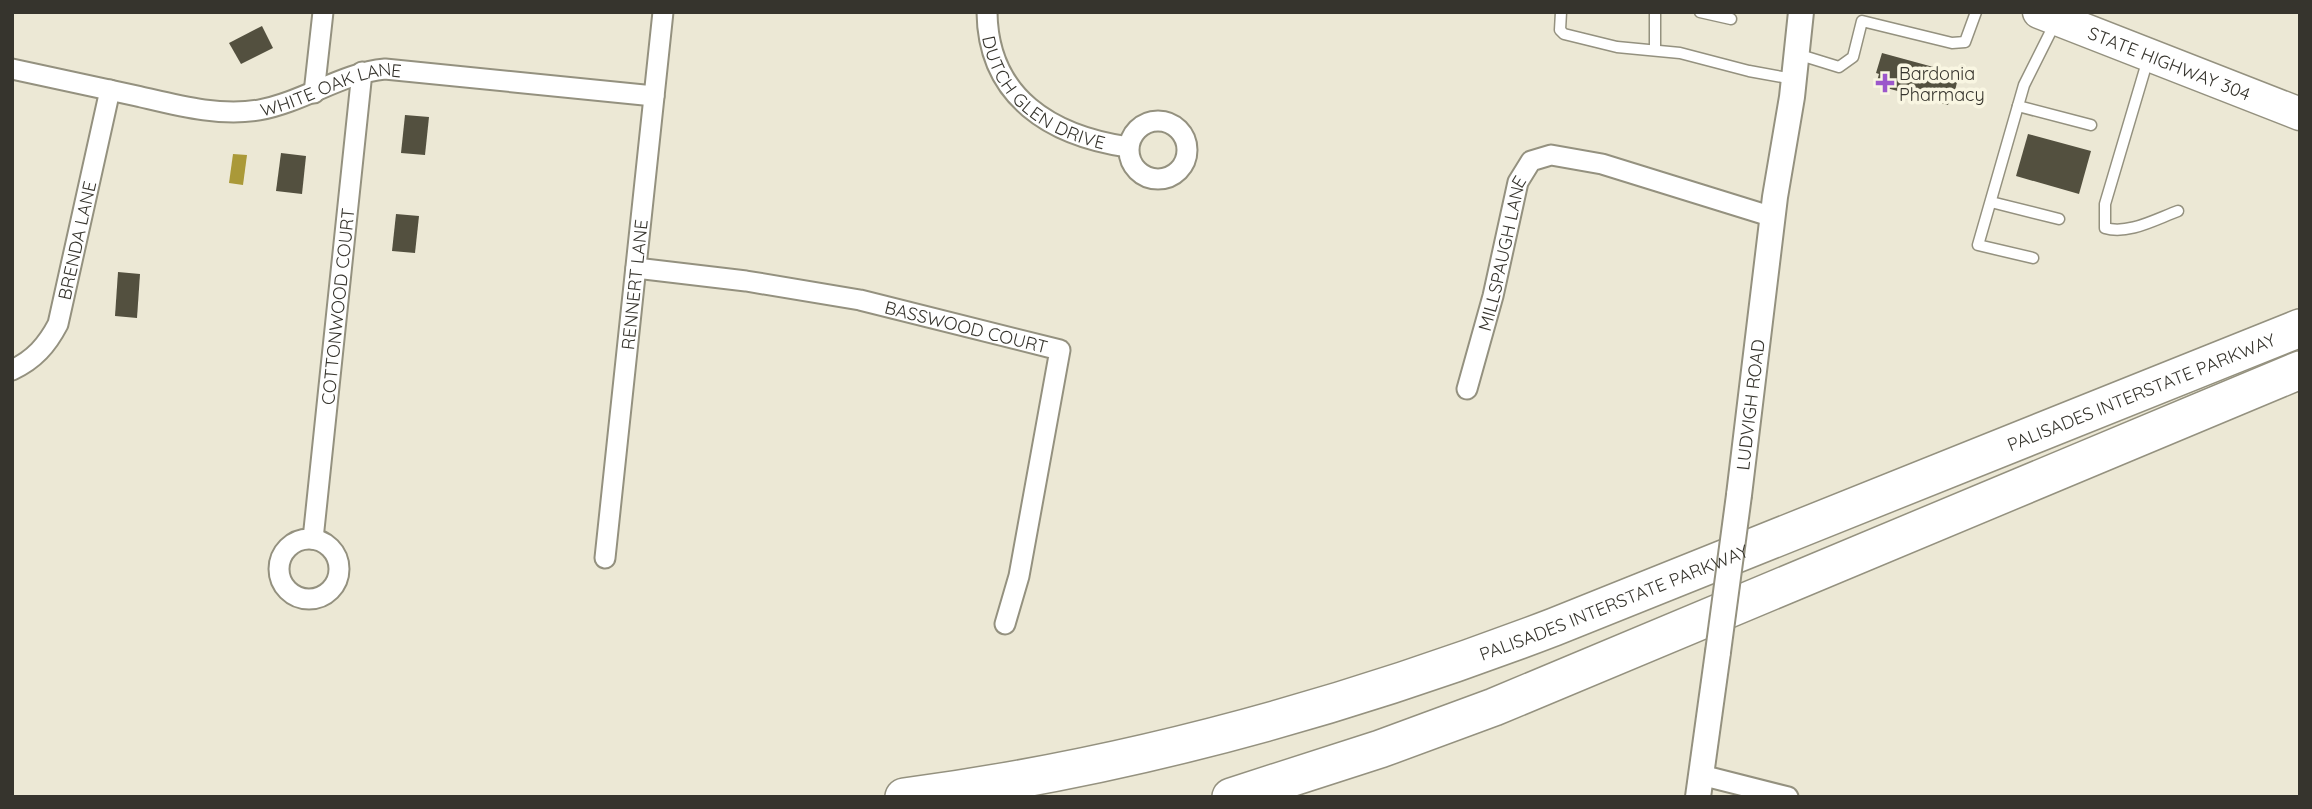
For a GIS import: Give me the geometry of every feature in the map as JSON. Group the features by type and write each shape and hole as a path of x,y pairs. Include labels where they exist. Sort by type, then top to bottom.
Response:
{"highway":[{"name":"PALISADES INTERSTATE PARKWAY","path":"904,797 1031,776 1149,751 1266,722 1440,669 1554,627 2300,328"},
{"path":"1231,797 1380,749 1494,707 2300,369"}],"main road":[{"name":"STATE HIGHWAY 304","path":"2048,16 2300,114"}],"street":[{"path":"314,93 323,12"},
{"name":"RENNERT LANE","path":"605,558 663,12"},
{"name":"DUTCH GLEN DRIVE","path":"987,12 992,49 998,64 1014,90 1033,112 1056,127 1080,137 1128,147"},
{"name":"LUDVIGH ROAD","path":"1700,786 1801,12"},
{"name":"WHITE OAK LANE","path":"12,69 220,112 258,110 314,93 362,72 408,70 654,96"},
{"name":"COTTONWOOD COURT","path":"313,539 362,72"},
{"name":"BRENDA LANE","path":"12,370 34,357 58,324 110,90"},
{"name":"MILLSPAUGH LANE","path":"1467,389 1493,296 1518,182 1531,161 1551,155 1602,164 1773,216"},
{"name":"BASSWOOD COURT","path":"636,268 746,281 860,300 1060,350 1019,576 1004,624"},
{"path":"1700,786 1788,797"}],"lane":[{"path":"1561,12 1560,30 1564,34 1617,47 1680,53 1749,71 1794,79"},
{"path":"1654,50 1655,12"},
{"path":"1700,12 1731,19"},
{"path":"1797,54 1839,66 1853,57 1863,20 1952,43 1965,42 1976,12"},
{"path":"2033,258 1978,245 2024,85 2048,16"},
{"path":"2149,55 2105,204 2105,228 2131,228 2178,211"},
{"path":"2018,106 2091,125"},
{"path":"1991,202 2059,219"}],"shaded area":[{"path":"233,154 247,155 243,185 229,183"}],"building":[{"path":"262,26 273,48 241,64 229,43"},
{"path":"1882,53 1959,74 1954,95 1951,94 1948,105 1876,85 1879,74 1876,73"},
{"path":"405,115 429,117 425,155 401,153"},
{"path":"2028,134 2091,151 2079,194 2016,176"},
{"path":"281,153 306,156 302,194 276,191"},
{"path":"396,214 419,216 415,253 392,251"},
{"path":"118,272 140,274 137,318 115,316"}],"place":[{"name":"Bardonia Pharmacy","path":"1885,83"}]}
